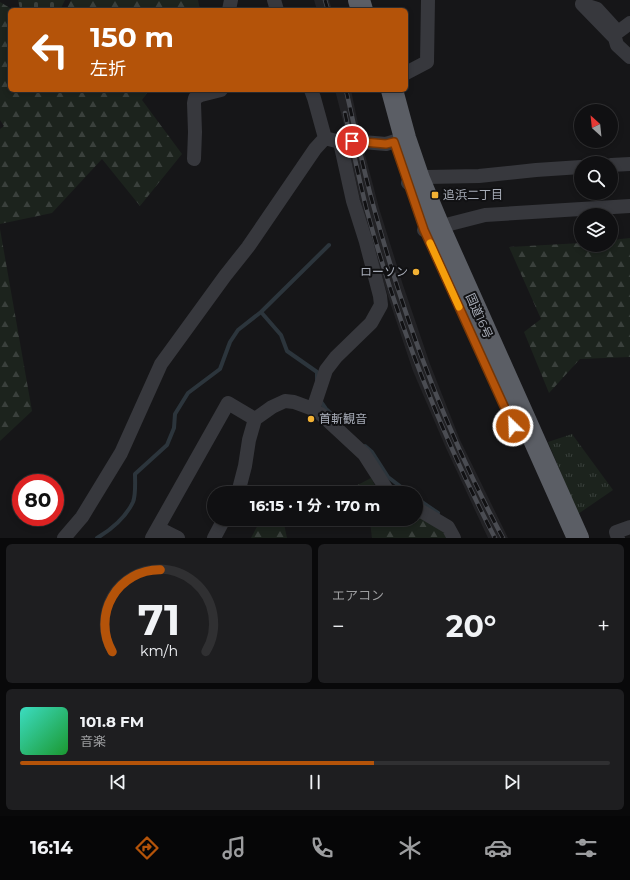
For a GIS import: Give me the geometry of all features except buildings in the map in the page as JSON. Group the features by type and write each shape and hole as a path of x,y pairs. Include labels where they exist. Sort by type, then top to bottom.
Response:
{"highway":[{"name":"国道16号","path":"380,92 400,140 413,181 432,229 563,538"},
{"name":"国道16号","path":"392,92 400,140"},
{"name":"国道16号","path":"432,229 578,538"}],"street":[{"path":"408,72 427,62 428,0"},
{"path":"630,23 618,32 597,9 582,4 615,38 617,46 630,57"},
{"path":"194,159 196,132 195,98 213,92"},
{"path":"311,92 325,138"},
{"path":"325,138 340,142 352,141 386,144 400,140"},
{"path":"64,538 82,517 121,453 161,364 248,247 315,149 325,138"},
{"path":"313,409 326,370 336,357 371,323 381,305 366,242 353,201 340,142"},
{"path":"618,165 630,164"},
{"path":"413,181 427,177 479,176 574,168"},
{"path":"432,229 485,215 630,206"},
{"path":"240,486 249,440 256,419 272,407 284,401 294,402 313,409 322,415 364,454 384,486"},
{"path":"178,538 155,533 228,403 256,419"},
{"path":"423,512 448,527 454,538"},
{"path":"214,538 220,526"},
{"path":"618,538 616,532 630,527"}],"shaded area":[{"path":"314,0 329,0 331,8 316,8"},
{"path":"336,92 351,92 361,138 347,137"},
{"path":"363,147 379,208 430,364 460,440 508,538 488,538 446,448 413,371 386,290 363,212 348,148"}],"green space":[{"path":"18,0 65,0 61,8 20,8"},
{"path":"71,0 198,0 200,8 67,8"},
{"path":"0,2 10,8 8,8 8,92 148,92 142,100 182,154 140,206 102,159 52,213 0,224 0,129 4,126 0,120"},
{"path":"0,229 32,411 0,441"},
{"path":"630,238 630,357 580,359 549,393 524,332 541,319 509,247 574,243 574,252 618,252 618,239"},
{"path":"572,434 613,490 578,514 548,442"},
{"path":"371,478 375,486 356,486"},
{"path":"423,518 446,530 449,538 372,538 370,526 423,526"},
{"path":"257,526 284,526 287,538 251,538"}],"waterway":[{"path":"97,538 118,523 130,508 135,496 135,474 167,445 174,428 175,414 188,393 220,369 230,342 238,330 261,312 329,245"},
{"path":"261,312 281,335 287,351 317,372 317,380"},
{"path":"319,399 326,409 336,418"},
{"path":"365,446 372,452 388,477 400,486"},
{"path":"423,503 438,513"}],"railway":[{"path":"325,0 327,8"},
{"path":"346,92 374,208 399,293 429,377 446,418 464,459 503,538"},
{"path":"345,113 367,211 392,295 422,378 439,419 475,499 495,538"}],"slow traffic":[{"path":"430,243 459,307"}],"place":[{"name":"追浜二丁目","path":"435,195"},
{"name":"ローソン","path":"416,272"},
{"name":"首斬観音","path":"311,419"}],"route":[{"path":"352,141 386,144 394,142 424,230 513,426"}]}
